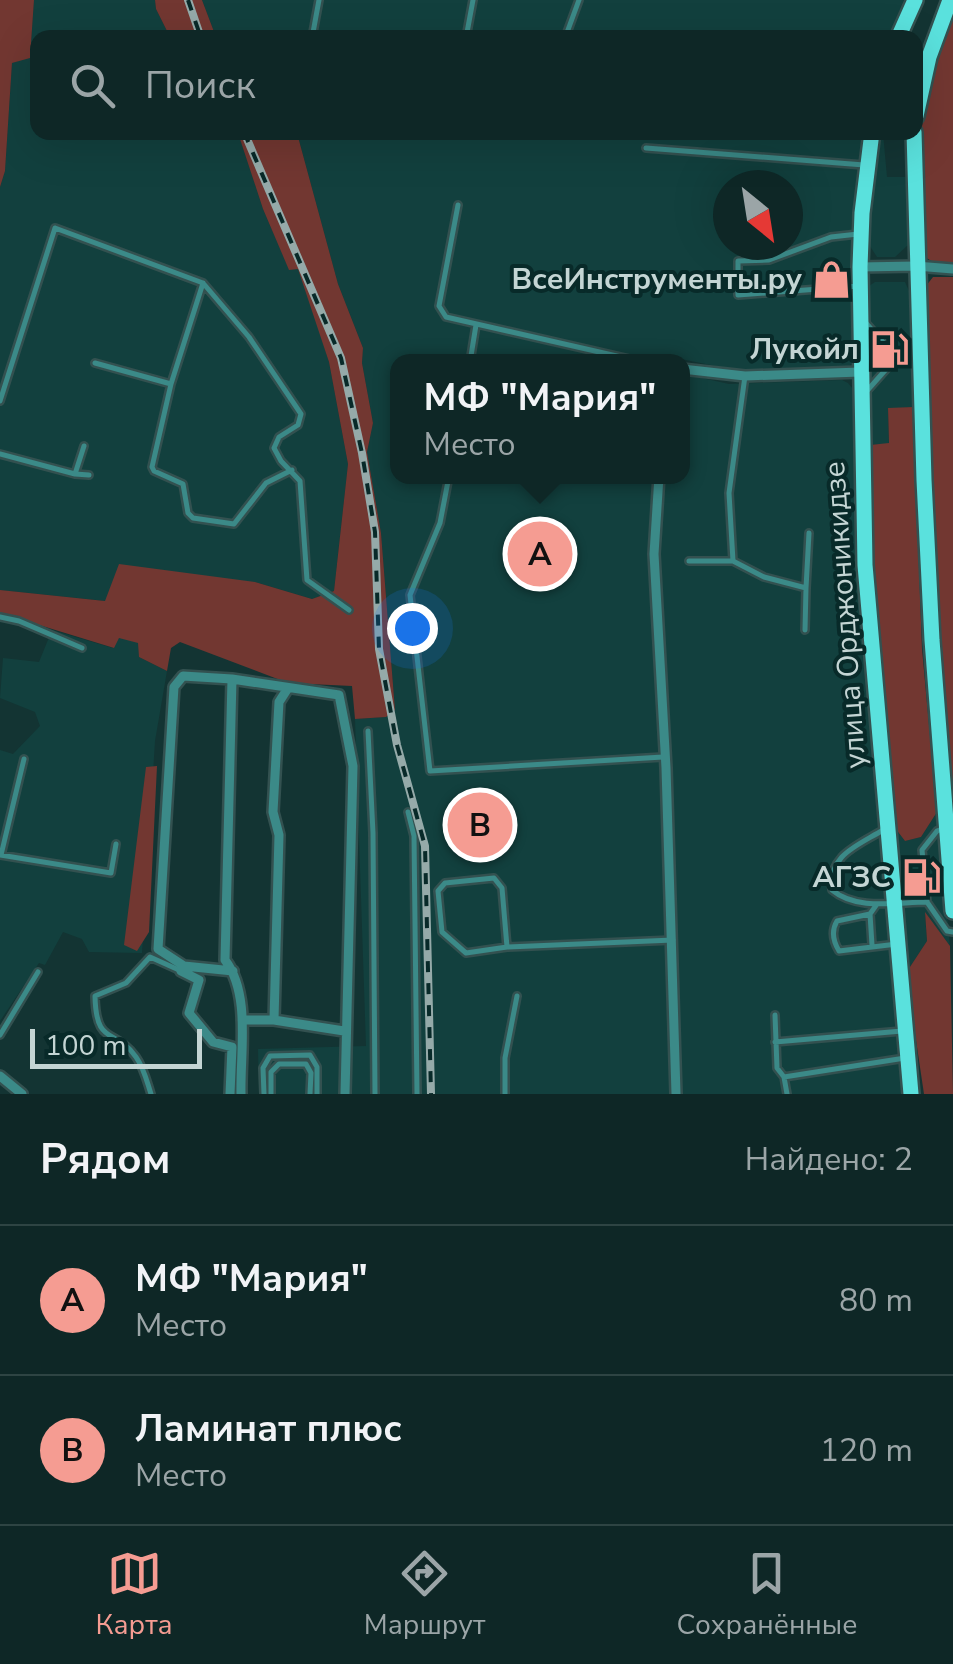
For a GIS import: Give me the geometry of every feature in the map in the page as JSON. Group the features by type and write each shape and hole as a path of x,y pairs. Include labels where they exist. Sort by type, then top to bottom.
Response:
{"main road":[{"path":"902,30 915,0"},
{"path":"923,84 950,0"},
{"name":"улица Орджоникидзе","path":"871,140 860,267 864,565 887,827 885,903 897,944 911,1094"},
{"path":"914,140 931,622 953,912"}],"street":[{"path":"860,267 953,269"},
{"path":"690,369 745,376 860,372"},
{"path":"658,484 654,554 673,940 676,1094"},
{"path":"233,970 184,966 158,948 174,687 183,676 338,695 353,766 344,1094"},
{"path":"232,679 225,960 238,977 241,1094"},
{"path":"274,1020 279,836 273,812 278,702 288,688"},
{"path":"181,971 199,980 189,1012 213,1042 232,1047 230,1094"},
{"path":"242,1020 274,1020 344,1031"},
{"path":"0,1076 22,1094"}],"lane":[{"path":"313,30 318,0"},
{"path":"467,30 473,0"},
{"path":"569,30 579,0"},
{"path":"646,148 868,165"},
{"path":"458,205 439,306 446,317 608,354"},
{"path":"0,401 55,228 203,282 250,336 301,414 298,425 279,436 274,448 281,462 300,481 307,580 348,610"},
{"path":"860,285 738,294 738,261 769,260 831,237 861,234"},
{"path":"203,282 171,384 152,467 183,484 188,513 193,518 234,524 266,483 292,470"},
{"path":"860,316 888,348 888,366 860,398"},
{"path":"471,354 476,324"},
{"path":"95,363 171,384"},
{"path":"733,560 729,493 745,376"},
{"path":"75,474 84,446"},
{"path":"0,454 90,475"},
{"path":"447,484 440,523 410,594 430,771 664,757"},
{"path":"804,630 809,533"},
{"path":"689,561 733,560 764,577 806,588"},
{"path":"0,617 82,648"},
{"path":"368,731 373,833 375,1094"},
{"path":"24,759 1,855 110,872 116,844"},
{"path":"408,812 414,836 417,1094"},
{"path":"887,827 834,864 830,876 832,890 838,896 885,903 927,902"},
{"path":"946,828 937,831 922,850 927,902 946,932 953,932"},
{"path":"507,946 502,888 494,878 446,883 438,891 442,932 466,952 507,946 673,940"},
{"path":"885,903 870,914 837,921 834,942 839,950 897,944"},
{"path":"870,914 872,945"},
{"path":"151,1094 135,1054 102,1032 95,1020 94,996 126,983 150,957 181,971"},
{"path":"0,1035 38,972"},
{"path":"504,1094 504,1058 517,996"},
{"path":"775,1015 777,1068 784,1077 787,1094"},
{"path":"775,1042 905,1030"},
{"path":"267,1094 264,1068 270,1056 310,1055 317,1068 314,1094"},
{"path":"784,1077 908,1058"},
{"path":"267,1094 271,1072 279,1064 306,1064 314,1094"}],"shaded area":[{"path":"0,0 34,0 30,58 12,63 5,171 0,187"},
{"path":"34,0 155,0 166,30 32,30"},
{"path":"155,0 202,0 213,30 166,30"},
{"path":"202,0 904,0 891,30 213,30"},
{"path":"953,18 953,264 925,257 921,140 926,96"},
{"path":"30,57 30,140 241,140 263,209 289,269 298,269 310,298 329,362 348,464 334,591 312,599 255,582 105,601 0,590 0,187 5,171 12,63"},
{"path":"240,140 299,140 338,284 363,348 373,423 367,452 381,533 395,710 386,717 355,719 352,686 288,683 180,642 171,648 167,671 139,657 138,643 119,638 114,648 0,613 0,590 105,601 119,564 255,582 312,599 334,591 348,464 329,362 298,269 289,270"},
{"path":"299,140 864,140 851,224 852,363 848,367 740,371 690,361 690,354 390,354 390,484 690,484 690,375 729,384 842,380 848,383 853,389 858,567 902,1094 259,1094 258,1049 366,1046 355,719 386,717 395,710 381,533 367,452 373,423 363,348 338,284"},
{"path":"878,140 884,140 887,177 906,177 908,245 895,257 877,257 868,243 869,198"},
{"path":"933,277 953,277 953,825 937,640 926,286"},
{"name":"Лукойл","path":"875,282 905,282 909,291 913,407 888,409 889,444 870,445 866,288"},
{"path":"913,407 922,649 937,812 921,837 905,841 895,828 872,558 870,445 889,443 888,408"},
{"path":"52,630 113,648 119,637 139,643 139,657 167,671 155,741 142,953 89,952 82,939 63,932 45,965 39,963 0,1021 0,750 13,754 40,726 35,712 0,698 3,658 39,662"},
{"path":"157,766 149,932 137,951 124,945 146,767"},
{"name":"АГЗС","path":"937,812 950,946 925,914 927,941 906,973 895,828 905,841 921,837"},
{"path":"925,912 950,946 953,1094 924,1094 906,973 927,941"}],"railway":[{"path":"188,0 198,30"},
{"path":"247,140 341,358 362,453 375,532 379,649 397,745 425,846 431,1094"}],"place":[{"name":"ВсеИнструменты.ру","path":"832,279"},
{"name":"Лукойл","path":"889,349"},
{"name":"МФ \"Мария\"","path":"540,554"},
{"name":"Ламинат плюс","path":"480,825"},
{"name":"АГЗС","path":"921,877"}]}
